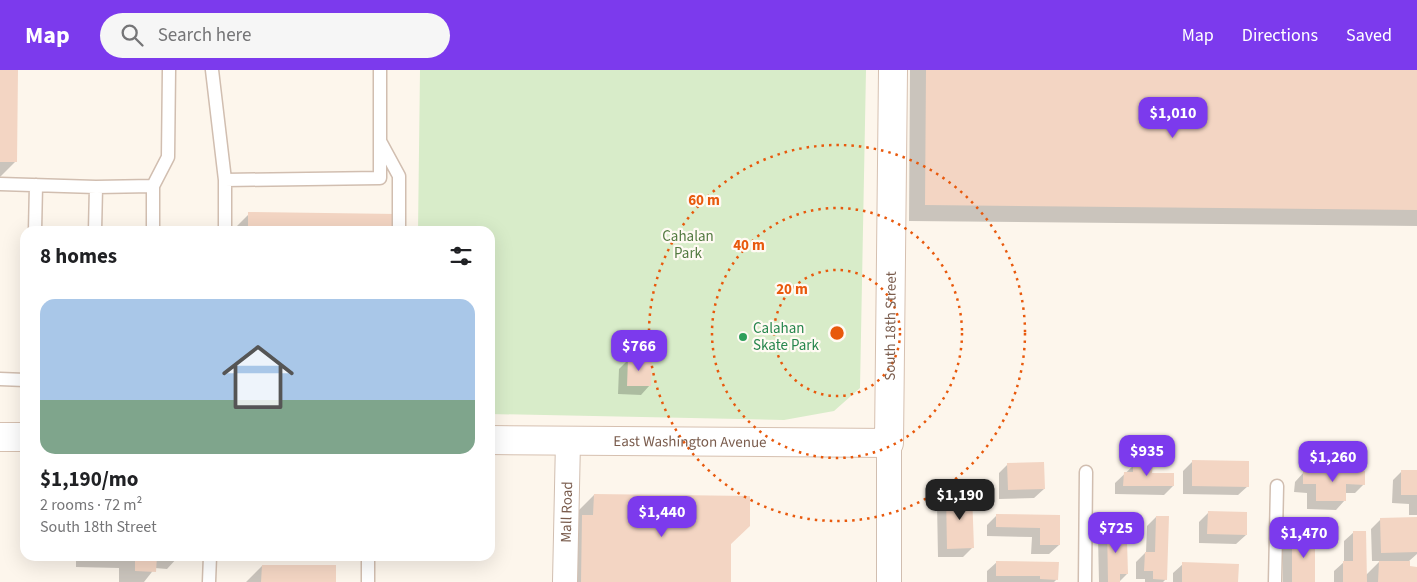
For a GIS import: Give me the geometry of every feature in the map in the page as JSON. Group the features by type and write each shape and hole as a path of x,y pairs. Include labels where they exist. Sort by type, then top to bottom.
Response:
{"street":[{"name":"South 18th Street","path":"889,582 893,70"},
{"path":"0,437 20,437"},
{"name":"East Washington Avenue","path":"495,440 889,443"},
{"name":"Mall Road","path":"565,582 568,441"}],"lane":[{"path":"153,226 153,186 168,157 169,70"},
{"path":"212,70 226,180 225,226"},
{"path":"226,180 380,178 380,70"},
{"path":"380,140 399,176 399,226"},
{"path":"0,184 153,186"},
{"path":"35,226 36,185"},
{"path":"94,226 96,186"},
{"path":"0,379 20,380"},
{"path":"1084,582 1086,472"},
{"path":"1275,582 1277,486"},
{"path":"209,582 210,561"},
{"path":"368,561 368,582"}],"green space":[{"name":"Cahalan Park","path":"420,70 866,70 860,388 834,411 784,420 495,414 495,226 418,226"}],"building":[{"path":"0,70 18,70 17,162 0,162"},
{"path":"926,70 1417,70 1417,210 925,205"},
{"path":"248,212 396,214 396,226 248,226"},
{"path":"628,358 652,359 651,386 627,386"},
{"path":"1192,460 1249,461 1249,487 1192,486"},
{"path":"1044,462 1045,489 1008,490 1007,463"},
{"path":"1133,463 1153,464 1152,473 1174,473 1174,486 1123,486 1124,472 1133,472"},
{"path":"1401,470 1417,470 1417,495 1401,495"},
{"path":"1303,471 1365,471 1365,485 1346,484 1346,501 1316,501 1316,484 1303,484"},
{"path":"972,493 974,548 947,549 946,494"},
{"path":"594,494 750,496 750,526 731,544 731,582 581,582 582,515 593,515"},
{"path":"1208,511 1247,512 1247,535 1207,534"},
{"path":"996,514 1060,515 1060,545 1040,545 1040,528 996,527"},
{"path":"1156,516 1169,516 1167,580 1153,579 1153,571 1144,571 1145,552 1155,552"},
{"path":"1417,517 1417,552 1381,553 1380,518"},
{"path":"1107,526 1121,526 1122,541 1127,541 1128,574 1120,574 1120,582 1108,582"},
{"path":"1353,531 1366,531 1367,582 1343,582 1343,561 1353,561"},
{"path":"1292,536 1315,536 1315,582 1292,582"},
{"path":"135,561 157,561 156,572 135,571"},
{"path":"996,561 1059,562 1058,580 1040,579 1040,576 996,576"},
{"path":"1379,561 1410,561 1410,566 1417,567 1417,582 1378,582"},
{"path":"1182,562 1239,564 1238,582 1182,582"},
{"path":"262,565 336,565 336,582 261,582"}],"place":[{"name":"Calahan Skate Park","path":"743,337"}]}
